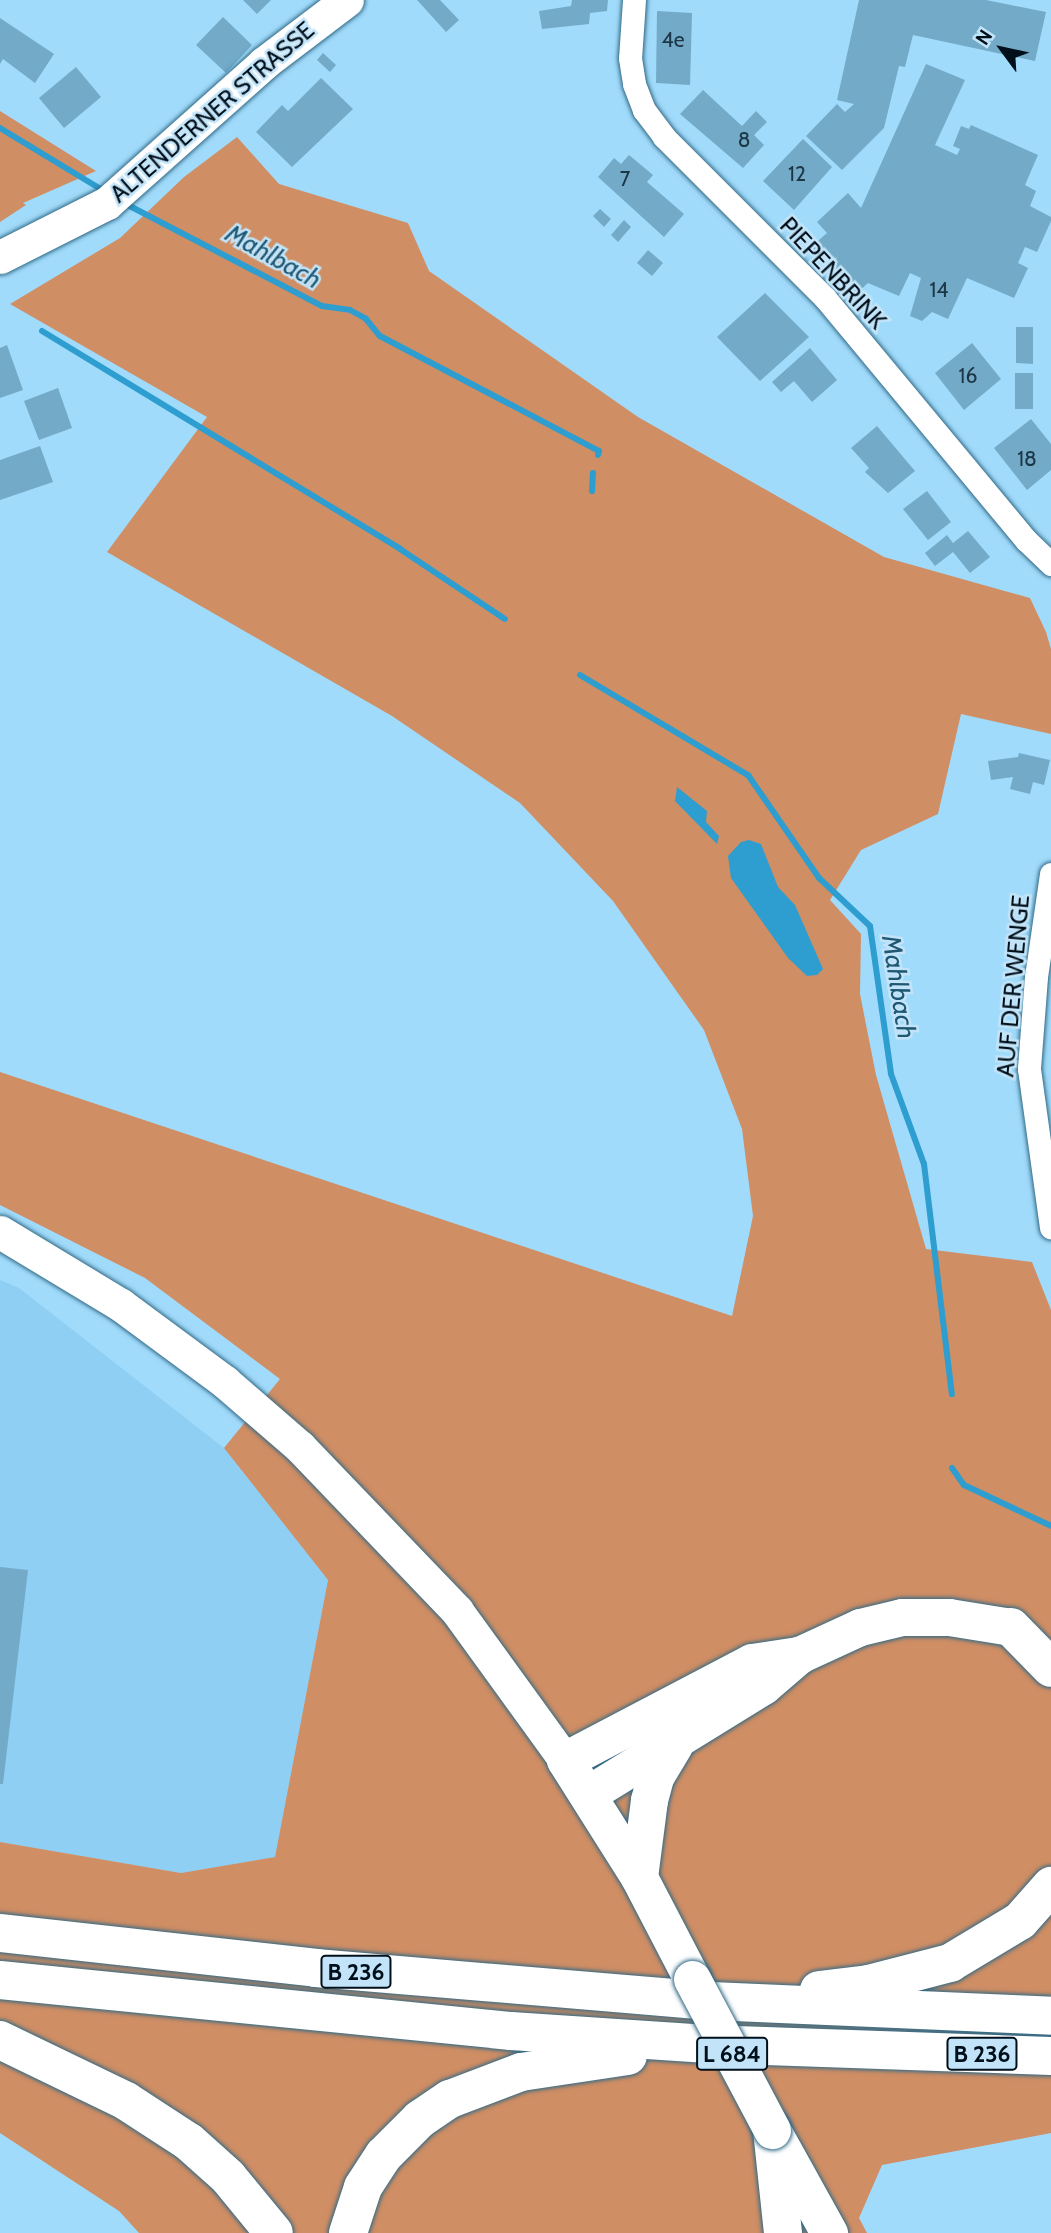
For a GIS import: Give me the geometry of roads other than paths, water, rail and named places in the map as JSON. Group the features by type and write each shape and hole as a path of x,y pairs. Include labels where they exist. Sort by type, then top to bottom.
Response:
{"highway":[{"path":"1011,1627 1051,1668"},
{"path":"713,2001 869,1984 950,1963 1020,1921 1051,1886"},
{"name":"B 236","path":"0,1933 316,1968 713,2001 1051,2016"},
{"name":"B 236","path":"0,1980 483,2028 708,2044 1051,2056"},
{"path":"0,2040 126,2101 189,2142 228,2177 274,2233"},
{"path":"348,2233 363,2187 384,2155 420,2119 450,2099 521,2072 708,2044"},
{"path":"778,2148 783,2233"}],"main road":[{"name":"ALTENDERNER STRASSE","path":"0,257 107,203 264,63 347,0"},
{"name":"L 684","path":"0,1232 143,1321 225,1382 317,1462 457,1611 565,1760 644,1886 778,2148 829,2233"},
{"path":"565,1760 752,1662 799,1654 860,1627 902,1617 949,1617 1051,1635"},
{"path":"588,1794 674,1745 763,1686 799,1654"},
{"path":"644,1886 649,1800 655,1777 674,1745"}],"street":[{"name":"PIEPENBRINK","path":"634,0 630,58 644,110 664,137 825,298 1026,540 1051,564"},
{"name":"AUF DER WENGE","path":"1051,874 1036,976 1029,1069 1051,1227"}],"waterway":[{"name":"Mahlbach","path":"0,128 104,191"},
{"name":"Mahlbach","path":"122,202 322,306 350,310 366,319 380,336 599,451 598,455"},
{"path":"42,331 400,549 505,619"},
{"name":"Mahlbach","path":"592,491 593,473"},
{"name":"Mahlbach","path":"580,675 748,775 819,878 870,926 891,1074 924,1164 952,1394"},
{"path":"952,1468 964,1485 1051,1526"}]}
